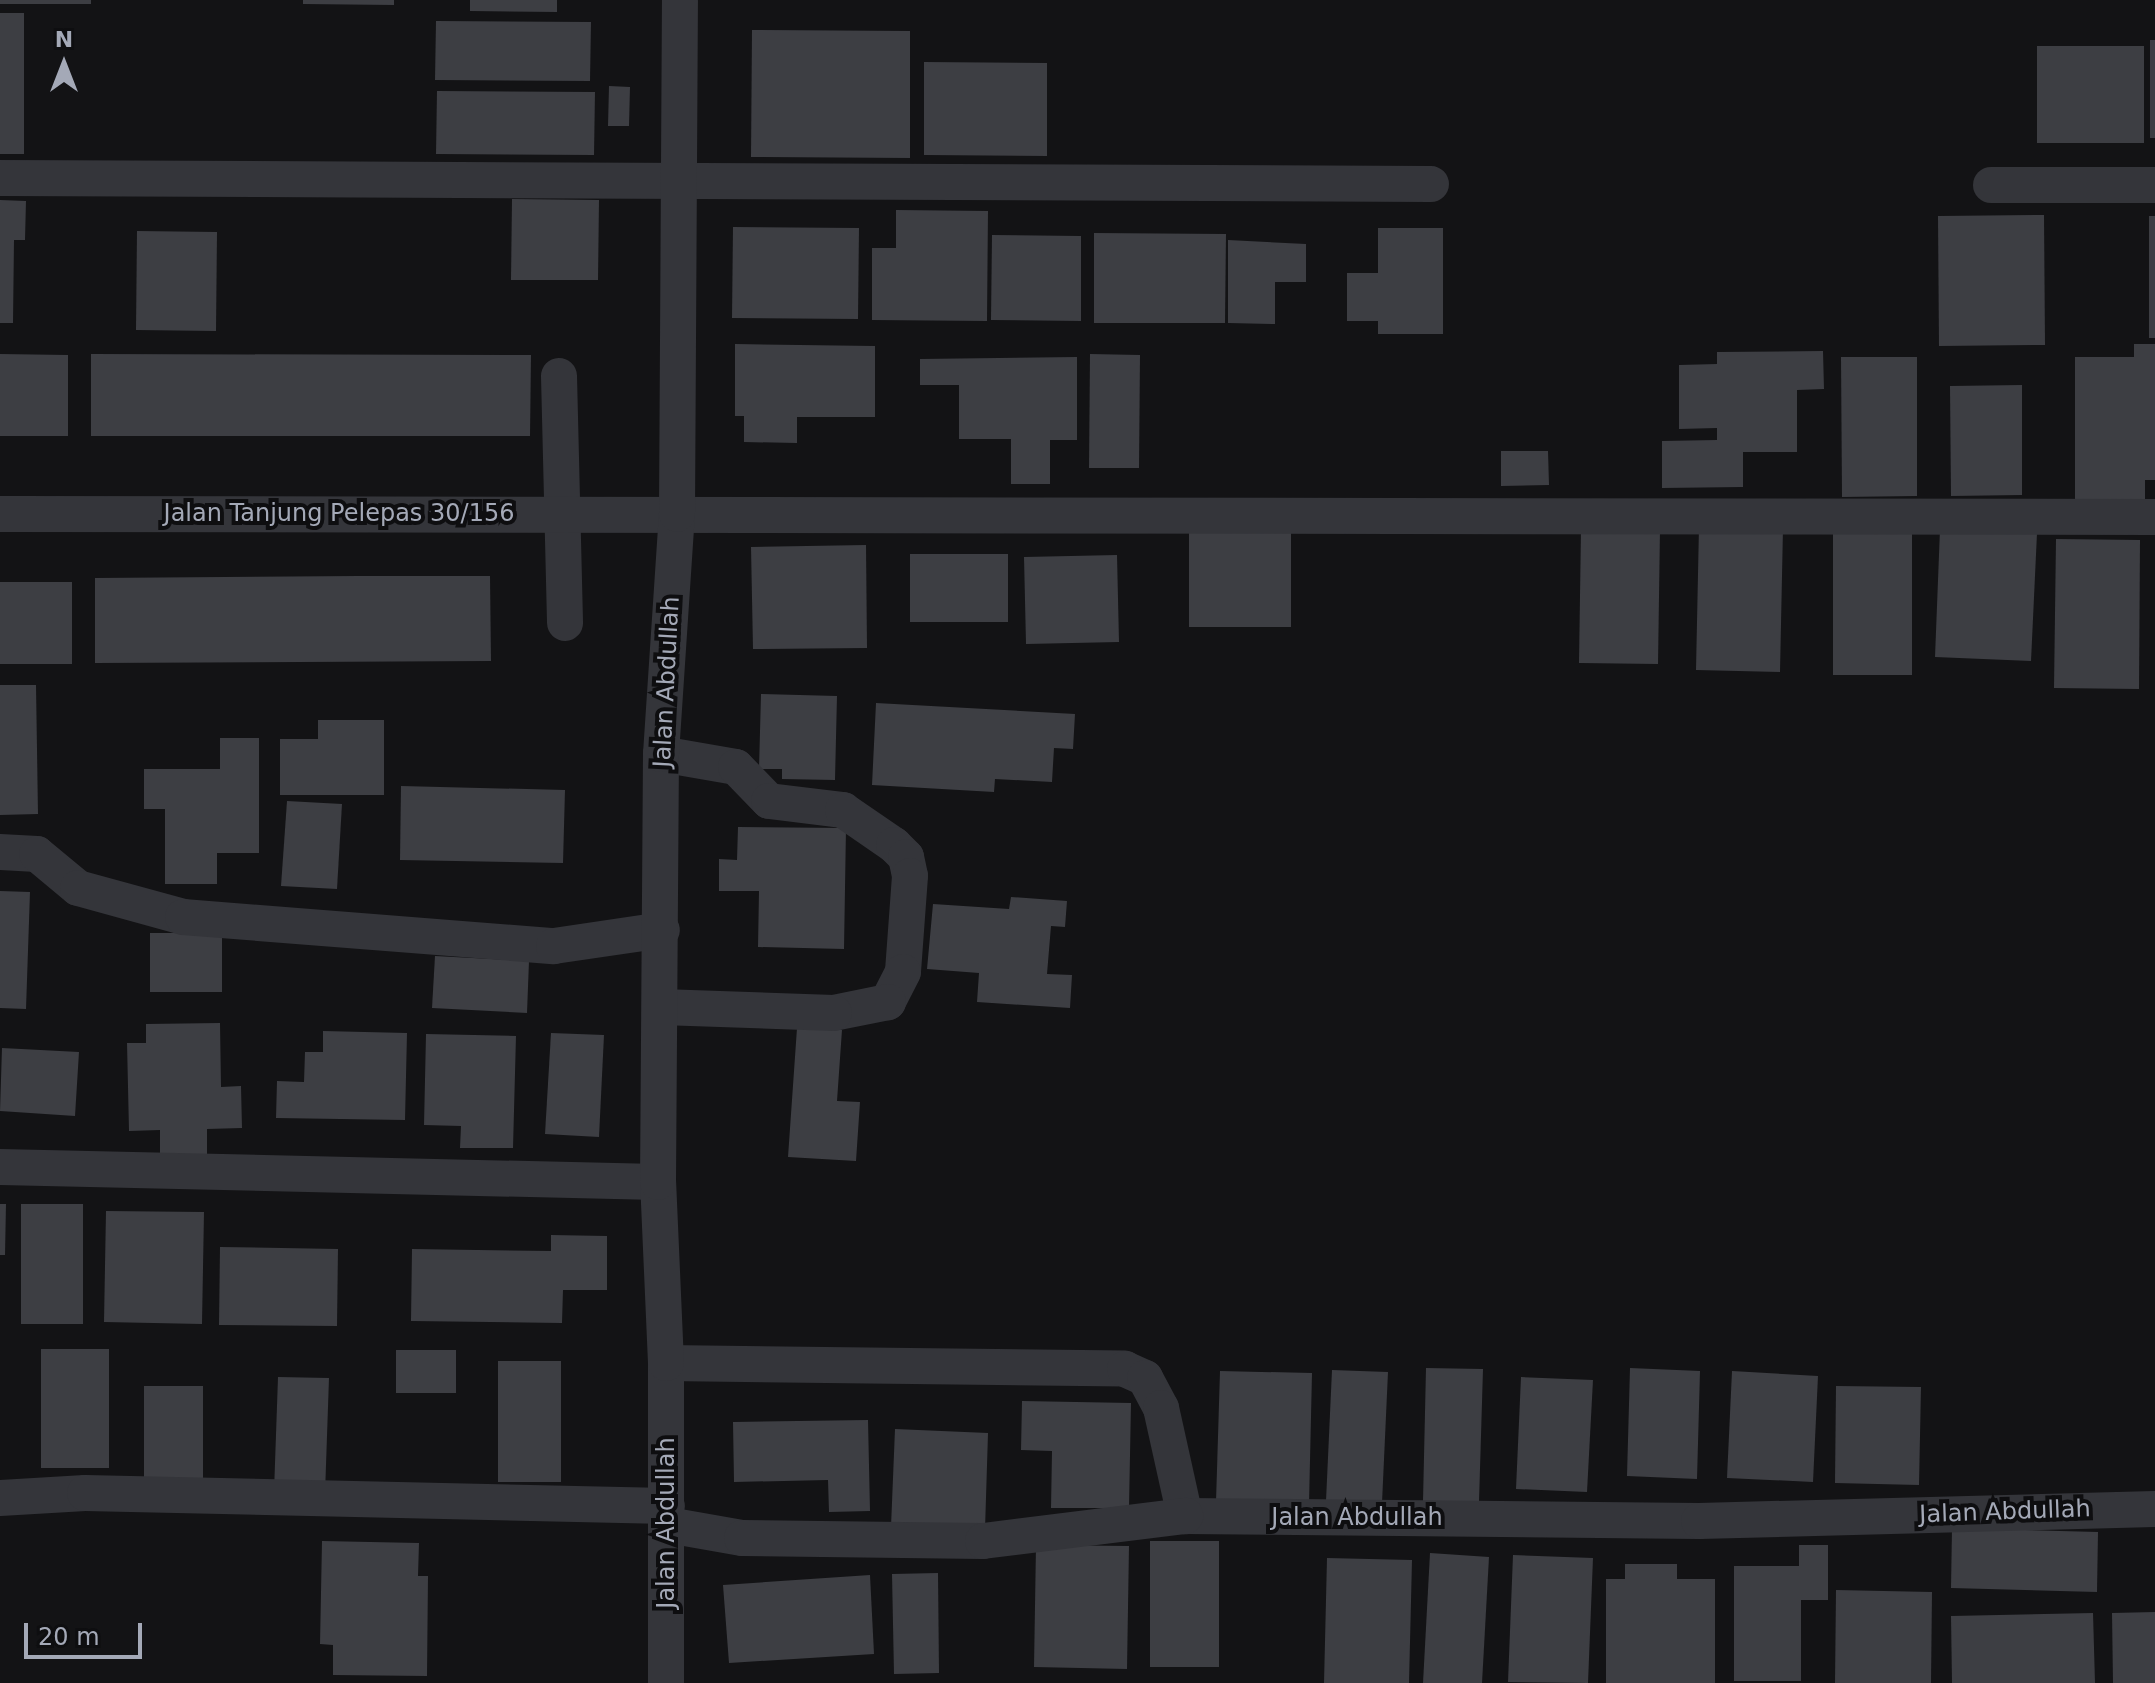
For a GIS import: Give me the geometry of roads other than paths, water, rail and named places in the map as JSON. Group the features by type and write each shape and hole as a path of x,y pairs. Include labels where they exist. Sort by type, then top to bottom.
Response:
{"street":[{"name":"Jalan Abdullah","path":"666,1683 666,1363 658,1182 661,754 677,514 680,0"},
{"path":"0,178 1431,184"},
{"path":"1991,185 2155,185"},
{"path":"559,376 565,623"},
{"name":"Jalan Tanjung Pelepas 30/156","path":"0,514 2155,517"},
{"path":"661,754 736,767 769,801 843,810 894,845 906,857 910,876 903,972 888,1002 834,1013 661,1007"},
{"path":"0,852 37,854 78,888 183,917 554,946 662,930"},
{"path":"0,1167 658,1182"},
{"path":"666,1363 1125,1369 1145,1378 1161,1408 1185,1516"},
{"name":"Jalan Abdullah","path":"0,1498 85,1493 667,1516 742,1538 983,1541 1185,1516 1699,1521 2155,1509"}]}
